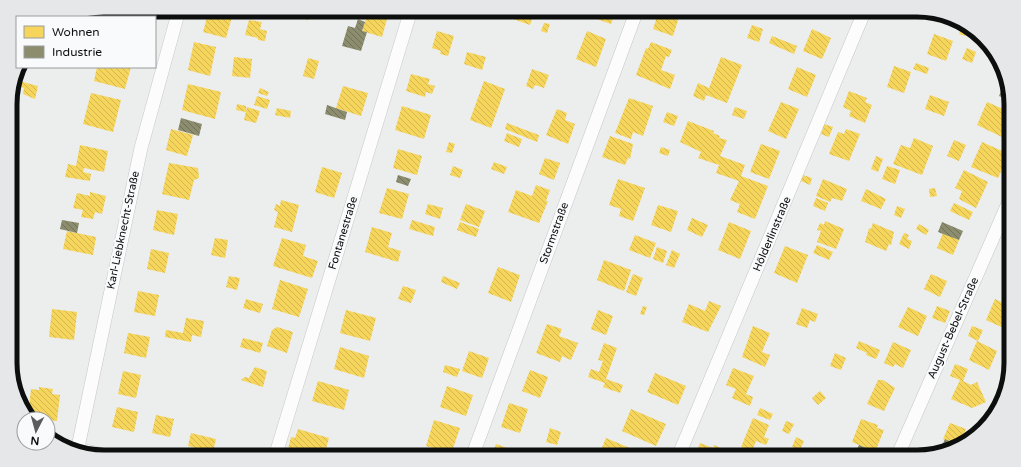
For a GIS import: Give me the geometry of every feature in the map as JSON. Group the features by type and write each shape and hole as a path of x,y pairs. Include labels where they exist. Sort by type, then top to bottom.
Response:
{"street":[{"name":"Karl-Liebknecht-Straße","path":"78,446 141,148 177,17"},
{"name":"Fontanestraße","path":"277,450 409,17"},
{"name":"Stormstraße","path":"475,450 634,17"},
{"name":"Hölderlinstraße","path":"681,450 862,17"},
{"name":"August-Bebel-Straße","path":"900,450 1004,213"}],"building: Wohnen":[{"path":"207,17 232,17 226,38 203,32"},
{"path":"298,17 309,17 308,20"},
{"path":"367,17 380,17 387,19 382,37 362,31"},
{"path":"510,17 533,17 530,25"},
{"path":"594,17 614,17 611,24"},
{"path":"657,17 679,17 673,36 653,29"},
{"path":"249,20 262,22 260,29 267,31 265,41 245,35"},
{"path":"934,20 950,24 950,26"},
{"path":"544,23 550,24 547,33 541,31"},
{"path":"752,25 763,29 759,42 747,38"},
{"path":"812,29 831,38 822,59 803,51"},
{"path":"961,29 966,33 965,36 959,34"},
{"path":"437,31 454,36 448,56 440,54 441,51 432,48"},
{"path":"587,31 606,39 596,67 576,59"},
{"path":"934,34 953,41 946,61 927,54"},
{"path":"772,36 797,46 794,54 769,43"},
{"path":"194,42 216,47 210,76 188,70"},
{"path":"651,42 672,50 669,57 666,56 661,70 675,75 670,89 636,75 646,48 648,49"},
{"path":"967,48 976,52 972,63 962,59"},
{"path":"467,52 486,57 482,70 464,64"},
{"path":"234,57 252,59 250,78 232,76"},
{"path":"721,57 742,65 727,103 706,95 704,101 693,96 698,83 709,88"},
{"path":"308,58 319,61 314,79 303,76"},
{"path":"916,63 929,68 927,74 913,69"},
{"path":"894,66 911,72 904,93 887,87"},
{"path":"797,67 816,75 807,97 788,89"},
{"path":"97,68 131,68 125,89 94,81"},
{"path":"532,69 549,75 544,88 535,85 533,89 526,86"},
{"path":"411,74 430,79 428,84 435,86 432,94 426,92 425,97 406,91"},
{"path":"20,81 38,86 35,99 23,94 24,88 19,86"},
{"path":"484,81 505,89 491,128 470,120"},
{"path":"188,84 221,92 215,119 182,110"},
{"path":"343,86 368,93 361,116 336,108"},
{"path":"260,88 269,92 267,96 258,93"},
{"path":"849,91 867,98 865,102 872,105 865,123 849,116 851,111 843,107"},
{"path":"91,93 121,100 113,132 83,124"},
{"path":"930,95 949,102 944,116 925,109"},
{"path":"257,96 270,100 267,109 254,105"},
{"path":"629,98 653,106 643,136 633,132 631,139 615,133"},
{"path":"781,102 799,109 786,139 768,131"},
{"path":"987,102 1004,109 1004,132 1002,137 977,125"},
{"path":"237,104 246,106 246,112 236,110"},
{"path":"402,106 431,115 424,139 395,130"},
{"path":"247,107 260,111 256,123 244,120"},
{"path":"735,107 747,111 744,119 732,115"},
{"path":"277,108 291,111 290,118 275,115"},
{"path":"557,109 567,113 565,120 575,124 568,144 546,135"},
{"path":"667,112 678,116 674,126 663,122"},
{"path":"688,121 714,131 713,133 720,136 719,138 727,140 720,156 745,165 741,176 768,186 755,219 737,212 740,204 730,200 739,181 716,173 719,165 698,158 701,152 680,142"},
{"path":"507,123 539,135 537,142 505,129"},
{"path":"824,124 833,127 829,137 821,134"},
{"path":"171,129 193,135 187,156 166,150"},
{"path":"846,129 860,134 849,161 829,154 838,132 844,134"},
{"path":"507,133 522,139 519,147 504,141"},
{"path":"610,136 633,144 630,159 628,158 625,165 602,157"},
{"path":"914,138 933,146 922,175 893,164 901,145 910,148"},
{"path":"954,140 966,145 959,161 947,156"},
{"path":"449,142 455,144 452,153 446,152"},
{"path":"982,142 1004,152 1004,165 998,178 971,167"},
{"path":"761,144 780,151 769,179 750,172"},
{"path":"80,145 108,151 104,172 84,168 83,172 91,174 90,181 65,177 68,164 76,166"},
{"path":"661,147 670,150 668,156 659,153"},
{"path":"398,149 422,156 417,175 393,168"},
{"path":"876,156 883,159 878,172 871,169"},
{"path":"545,158 560,163 554,180 539,174"},
{"path":"494,162 507,167 504,174 491,169"},
{"path":"169,163 198,168 199,178 194,180 189,200 162,194"},
{"path":"453,166 463,170 460,178 450,175"},
{"path":"887,166 900,170 895,184 882,179"},
{"path":"322,167 342,173 334,198 315,192"},
{"path":"964,170 988,182 976,208 959,199 962,191 955,188"},
{"path":"803,175 812,178 810,185 801,181"},
{"path":"618,179 645,188 633,221 619,216 621,209 609,205"},
{"path":"823,179 847,189 842,201 832,198 830,202 816,196"},
{"path":"536,185 550,190 546,201 548,201 539,223 508,212 516,190 532,196"},
{"path":"387,188 409,194 402,219 379,213"},
{"path":"935,188 937,196 930,197 929,189"},
{"path":"866,189 886,199 881,209 861,201"},
{"path":"90,192 106,196 102,214 95,212 93,219 81,217 83,210 73,208 77,193 90,196"},
{"path":"816,198 828,203 825,211 813,206"},
{"path":"281,200 299,205 292,232 274,227 278,212 274,210 276,204 280,206"},
{"path":"954,203 973,212 969,220 950,211"},
{"path":"428,204 443,208 440,219 425,214"},
{"path":"466,204 485,211 479,227 460,220"},
{"path":"658,205 678,211 671,232 651,225"},
{"path":"897,206 905,209 901,218 894,215"},
{"path":"157,210 178,214 174,235 153,230"},
{"path":"692,218 708,225 702,237 687,230"},
{"path":"412,220 435,227 433,236 409,229"},
{"path":"825,221 844,229 836,249 817,242 821,231 817,230 820,223 824,225"},
{"path":"460,222 479,229 476,237 457,230"},
{"path":"729,222 751,231 740,259 718,250"},
{"path":"873,223 894,232 891,245 889,244 886,251 865,242 869,228 871,229"},
{"path":"919,224 929,230 926,235 916,229"},
{"path":"372,227 392,233 388,247 401,251 398,262 365,252"},
{"path":"67,231 96,237 93,255 63,249"},
{"path":"904,233 909,235 907,239 912,241 909,249 899,244"},
{"path":"943,233 959,240 953,255 937,248"},
{"path":"635,235 656,243 650,258 629,250"},
{"path":"215,238 228,240 225,258 211,255"},
{"path":"282,238 306,245 303,256 318,261 312,278 273,266"},
{"path":"817,245 833,252 829,260 813,253"},
{"path":"785,246 808,255 797,283 774,273"},
{"path":"657,247 667,251 663,263 653,259"},
{"path":"151,249 169,253 165,273 147,269"},
{"path":"672,250 680,254 674,268 666,265"},
{"path":"604,260 631,270 624,291 597,280"},
{"path":"498,267 520,275 511,302 488,293"},
{"path":"633,274 643,278 636,296 626,292"},
{"path":"931,274 947,281 940,297 924,289"},
{"path":"229,276 240,278 237,290 226,287"},
{"path":"443,276 460,283 457,289 441,282"},
{"path":"280,280 308,289 299,317 272,309"},
{"path":"403,286 416,290 411,303 398,299"},
{"path":"138,291 159,295 155,316 134,312"},
{"path":"246,299 263,304 260,313 243,308"},
{"path":"995,299 1004,304 1004,328 986,320"},
{"path":"709,301 721,306 708,332 682,322 689,304 705,311"},
{"path":"643,306 647,307 644,315 640,314"},
{"path":"937,306 950,311 945,323 932,318"},
{"path":"908,307 927,316 918,336 898,327"},
{"path":"802,308 818,314 815,322 810,320 807,328 796,324"},
{"path":"52,309 77,312 74,340 49,337"},
{"path":"346,310 376,318 370,341 340,333"},
{"path":"598,310 613,316 606,335 591,329"},
{"path":"186,318 204,321 201,337 192,335 191,342 165,337 166,330 183,333"},
{"path":"547,324 562,329 559,336 578,343 571,360 562,356 560,362 536,353"},
{"path":"753,326 770,333 762,352 770,355 765,367 742,357"},
{"path":"972,326 983,330 978,341 968,336"},
{"path":"277,327 293,332 287,353 267,346 272,330"},
{"path":"128,333 150,337 146,358 124,353"},
{"path":"243,338 263,343 260,353 240,347"},
{"path":"859,341 880,350 876,359 866,355 867,353 856,348"},
{"path":"977,341 997,351 989,370 969,360"},
{"path":"893,342 911,350 903,368 895,364 893,367 884,363"},
{"path":"604,343 617,348 606,379 623,385 620,393 603,387 605,383 588,377 591,369 599,372 603,361 598,360"},
{"path":"340,347 369,356 364,378 334,369"},
{"path":"469,351 489,358 482,378 462,371"},
{"path":"835,353 846,358 841,370 830,366"},
{"path":"955,364 968,369 963,381 971,385 977,382 986,402 972,408 951,399 960,380 950,376"},
{"path":"445,365 460,369 457,377 443,372"},
{"path":"255,367 267,371 263,387 241,380 245,377 249,378"},
{"path":"733,368 754,376 746,394 753,397 750,406 732,398 736,389 726,385"},
{"path":"530,370 548,377 540,398 522,391"},
{"path":"123,371 141,375 136,398 118,394"},
{"path":"655,373 686,386 678,405 647,392"},
{"path":"878,380 883,380 895,388 884,411 867,404"},
{"path":"318,381 349,390 344,410 312,401"},
{"path":"447,386 473,395 466,416 440,407"},
{"path":"39,387 53,389 52,394 60,395 57,421 56,411 32,411 29,407 31,389 39,390"},
{"path":"820,391 826,398 818,405 812,398"},
{"path":"509,403 528,409 520,433 501,427"},
{"path":"117,407 138,412 134,432 112,427"},
{"path":"760,408 773,414 770,420 757,415"},
{"path":"631,409 666,424 656,446 622,431"},
{"path":"156,415 174,419 170,437 152,433"},
{"path":"753,418 769,425 764,437 769,439 766,445 756,441 752,450 741,447"},
{"path":"861,419 878,425 877,428 884,430 876,450 870,450 852,442"},
{"path":"434,420 460,428 452,450 440,450 426,446"},
{"path":"786,421 794,424 789,434 782,431"},
{"path":"950,423 966,429 963,437 956,441 952,443 943,439"},
{"path":"550,428 561,432 557,445 546,442"},
{"path":"298,429 329,438 326,450 288,450 291,437 295,438"},
{"path":"191,433 216,439 213,450 205,450 188,446"},
{"path":"796,437 804,441 800,450 792,447"},
{"path":"606,438 635,450 601,450"},
{"path":"700,443 713,448 714,445 723,449 722,450 698,450"},
{"path":"496,444 513,450 494,450"}],"building: Industrie":[{"path":"358,19 365,22 362,31 367,32 361,51 342,46 348,26 355,28"},
{"path":"1002,88 1004,98 999,96"},
{"path":"327,105 347,112 345,120 325,114"},
{"path":"181,118 202,124 199,136 178,130"},
{"path":"398,175 411,179 408,186 396,182"},
{"path":"62,220 79,223 77,233 60,229"},
{"path":"942,222 963,231 959,240 938,232"},
{"path":"945,439 952,442 945,445 942,446"},
{"path":"859,445 871,450 856,450"}]}
